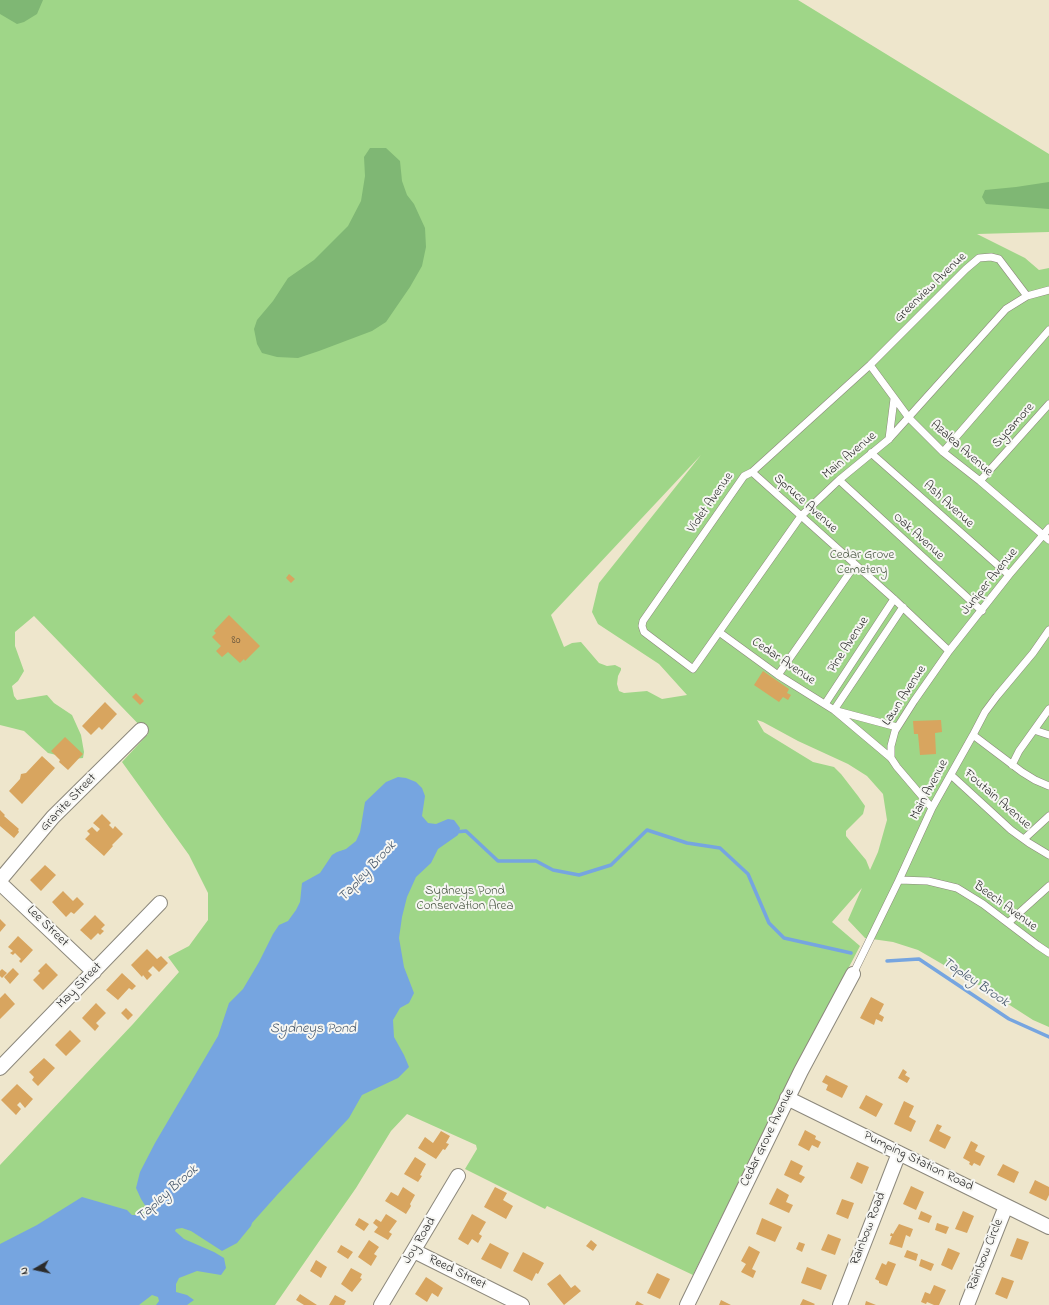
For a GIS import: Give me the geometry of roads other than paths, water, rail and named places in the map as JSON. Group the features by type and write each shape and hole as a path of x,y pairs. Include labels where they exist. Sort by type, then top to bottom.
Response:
{"street":[{"name":"Granite Street","path":"0,881 54,817 141,730"},
{"name":"Lee Street","path":"0,881 94,972"},
{"name":"May Street","path":"0,1068 160,903"},
{"name":"Cedar Grove Avenue","path":"687,1305 787,1098 853,974"},
{"name":"Pumping Station Road","path":"787,1098 1049,1227"},
{"name":"Rainbow Road","path":"840,1305 898,1153"},
{"name":"Joy Road","path":"381,1305 458,1176"},
{"name":"Rainbow Circle","path":"966,1305 1006,1206"},
{"name":"Reed Street","path":"414,1251 522,1305"}],"lane":[{"name":"Greenview Avenue","path":"870,365 966,269 979,258 991,257 999,259 1027,296"},
{"name":"Main Avenue","path":"693,669 801,516 839,480 889,440 1006,309 1027,296 1049,290"},
{"path":"943,452 1049,330"},
{"name":"Azalea Avenue","path":"870,365 909,418 943,452 1046,537"},
{"name":"Violet Avenue","path":"693,669 644,632 642,629 642,622 745,474 752,472 870,365"},
{"path":"889,440 894,399"},
{"name":"Sycamore","path":"980,481 1049,404"},
{"name":"Ash Avenue","path":"871,453 1009,575"},
{"name":"Spruce Avenue","path":"752,472 854,565 903,607 949,651"},
{"name":"Oak Avenue","path":"839,480 982,611"},
{"name":"Juniper Avenue","path":"949,651 1009,575 1046,537 1049,528"},
{"path":"778,674 854,565"},
{"name":"Pine Avenue","path":"825,704 894,599"},
{"name":"Pine Avenue","path":"834,710 903,607"},
{"name":"Main Avenue","path":"853,974 932,808 986,712 997,696 1033,653 1049,630"},
{"name":"Cedar Avenue","path":"719,632 778,674 834,710 891,758 897,768 932,808"},
{"name":"Lawn Avenue","path":"891,758 891,746 897,727 949,651"},
{"path":"1012,765 1019,751 1049,709"},
{"name":"Cedar Avenue","path":"834,710 897,727"},
{"path":"1034,730 1049,735"},
{"path":"973,735 1030,778 1049,786"},
{"name":"Foutain Avenue","path":"951,775 1011,830 1049,855"},
{"path":"1024,839 1049,816"},
{"name":"Beech Avenue","path":"899,880 928,881 957,888 983,904 1049,953"},
{"path":"1008,923 1049,886"}],"water":[{"name":"Sydneys Pond","path":"398,777 416,782 422,788 425,796 422,816 428,823 436,824 448,819 454,820 460,828 458,835 438,849 431,863 416,877 407,897 402,917 399,938 404,967 414,993 409,1003 400,1008 393,1020 394,1037 409,1067 398,1078 362,1095 349,1118 277,1195 252,1223 237,1243 222,1251 191,1231 182,1228 176,1229 175,1231 184,1239 224,1258 226,1268 221,1275 197,1271 179,1278 176,1284 176,1292 187,1295 194,1300 187,1305 156,1305 159,1301 158,1297 152,1295 139,1305 0,1305 0,1244 37,1225 82,1197 127,1210 132,1215 143,1215 148,1210 136,1188 140,1172 155,1143 218,1036 229,1003 243,989 279,925 288,921 296,910 300,902 302,883 320,873 332,855 346,849 356,841 360,832 365,802 386,782"}],"waterway":[{"name":"Tapley Brook","path":"455,832 466,831 498,861 536,861 553,870 579,875 611,865 647,830 687,843 720,848 748,874 769,923 784,938 851,953"},
{"name":"Tapley Brook","path":"887,961 919,959 1009,1019 1049,1037"}],"park label":[{"name":"Cedar Grove Cemetery","path":"862,564"},
{"name":"Sydneys Pond Conservation Area","path":"465,900"}]}
